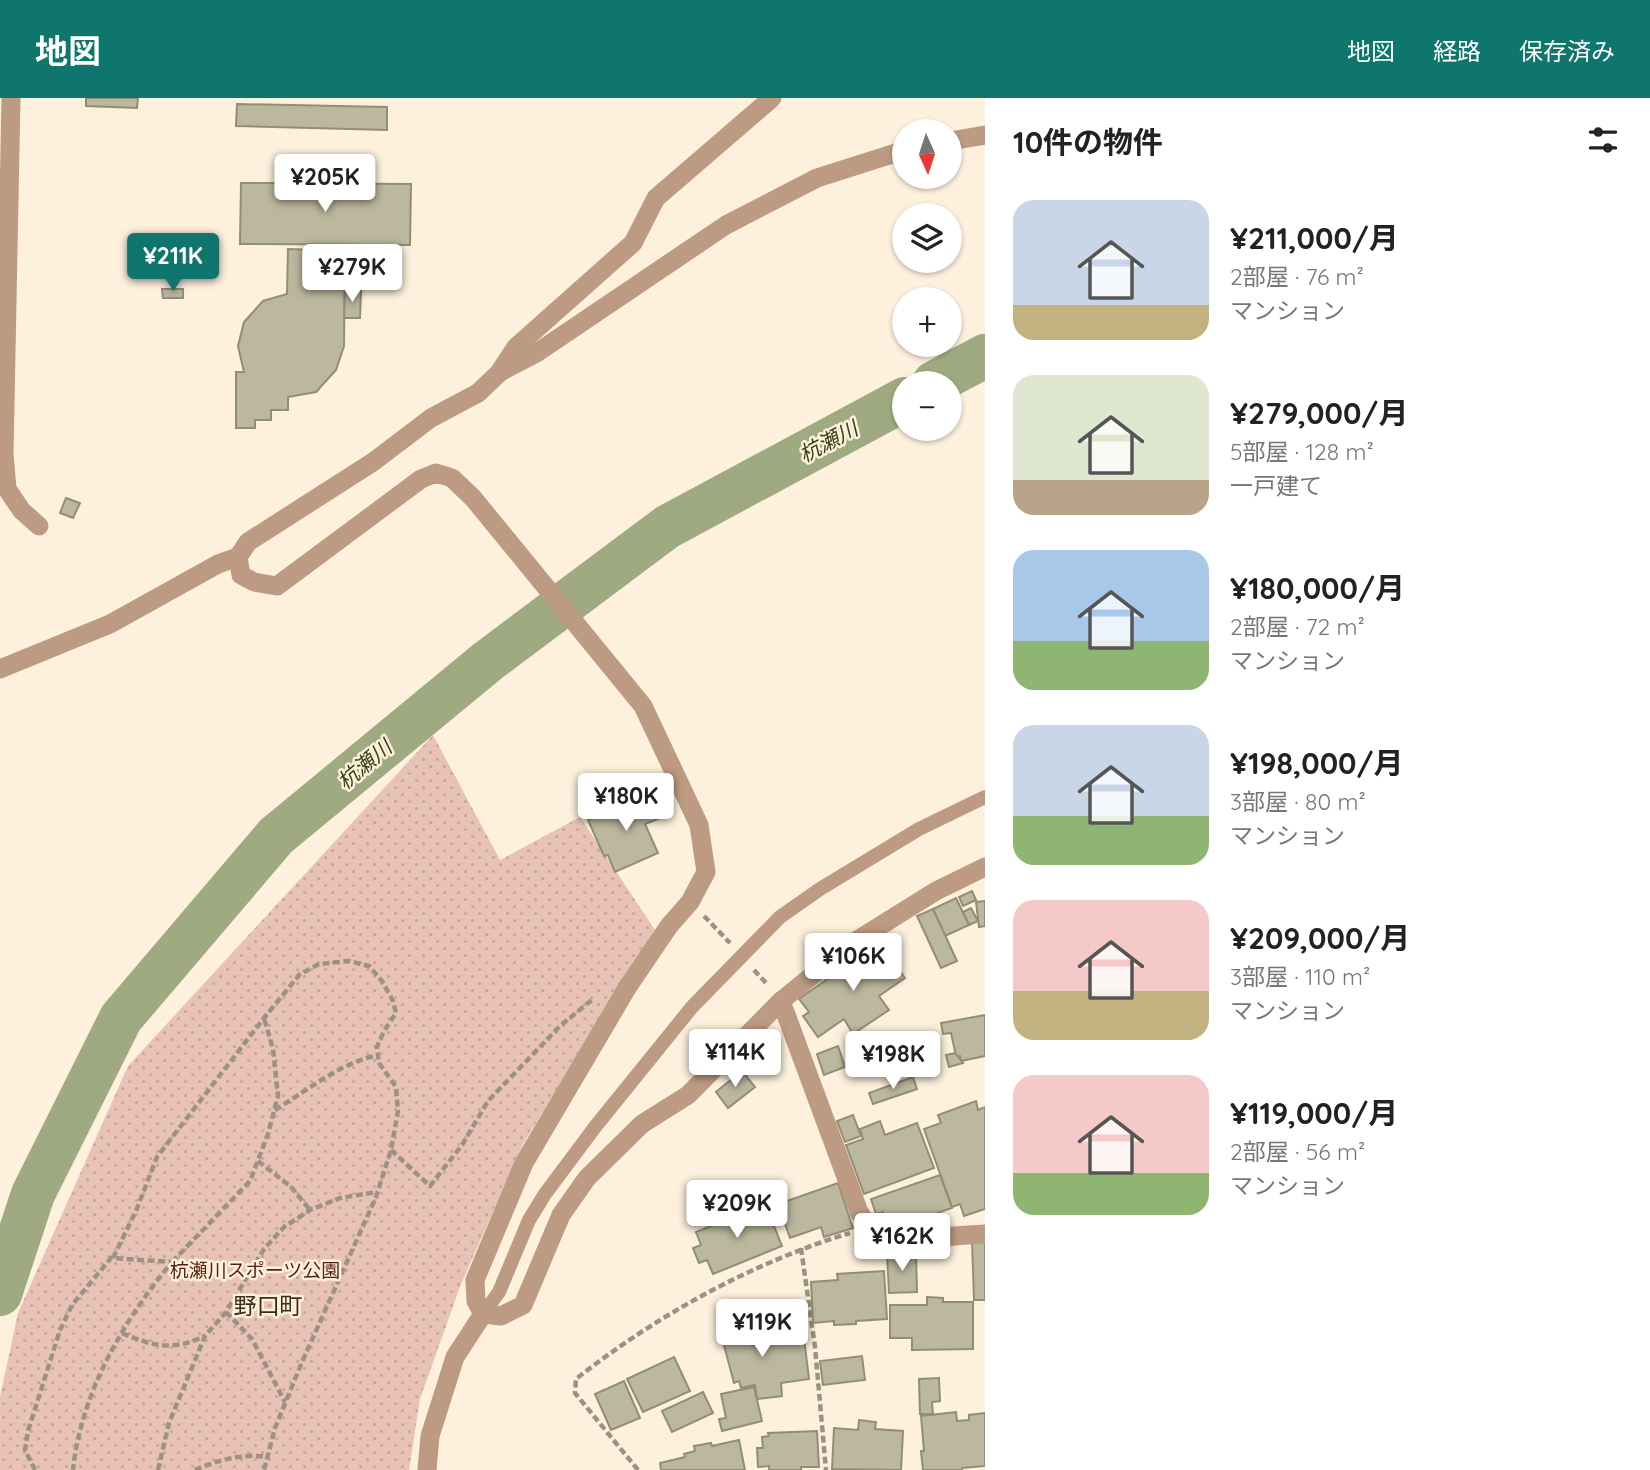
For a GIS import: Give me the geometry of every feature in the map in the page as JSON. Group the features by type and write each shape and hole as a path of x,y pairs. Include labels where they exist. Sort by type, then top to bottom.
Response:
{"street":[{"path":"11,98 4,454 6,489 22,511 39,526"},
{"path":"0,669 110,624 218,564 237,557 248,542 373,462 431,418 478,393 499,373 516,347 632,243 656,198 772,98"},
{"path":"962,139 985,135"},
{"path":"499,373 538,352 726,225 817,178 892,154"},
{"path":"237,557 240,575 254,582 276,586 421,479 436,473 452,478 473,498 643,706 699,825 706,872 690,902 669,926 618,1004 524,1163 475,1280 476,1301 483,1314"},
{"path":"483,1314 501,1317 523,1305 561,1215 587,1178 642,1124 688,1095 781,1001 851,944 936,891 985,867"},
{"path":"781,1001 859,1212 869,1226 884,1233 904,1237 985,1234"},
{"path":"427,1470 430,1436 455,1357 483,1314"}],"lane":[{"path":"483,1314 499,1292 529,1220 545,1194 692,1007 780,917 820,889 919,829 985,797"}],"path":[{"path":"35,1470 25,1450 28,1432 60,1330 72,1305 113,1258 136,1211 157,1157 300,974 319,964 349,961 369,966 382,981 393,1001 396,1013 377,1047 379,1063 396,1087 398,1111 391,1150 377,1192 285,1403 275,1428 265,1470"},
{"path":"391,1150 430,1186 462,1145 488,1101 560,1026 594,998 618,1004"},
{"path":"72,1470 75,1446 89,1397 142,1298 172,1262 250,1181 278,1096 273,1049 264,1017"},
{"path":"274,1111 338,1070 378,1055"},
{"path":"258,1161 291,1187 310,1210"},
{"path":"158,1470 169,1423 205,1336 226,1312 264,1249 285,1227 310,1210 340,1198 377,1192"},
{"path":"638,1470 575,1393 576,1379 683,1306 801,1248 869,1226"},
{"path":"801,1248 815,1347 826,1470"},
{"path":"113,1258 172,1262"},
{"path":"226,1312 251,1339 285,1403"},
{"path":"122,1333 161,1345 185,1345 205,1336"},
{"path":"195,1470 236,1457 268,1457"}],"green space":[{"name":"杭瀬川スポーツ公園","path":"433,735 500,860 580,817 655,930 523,1144 461,1284 420,1399 409,1470 0,1470 0,1397 18,1313 128,1066"}],"building":[{"path":"86,98 138,98 137,108 86,106"},
{"path":"237,104 387,107 387,130 236,126"},
{"path":"241,183 411,184 410,245 240,244"},
{"path":"288,249 345,251 344,346 336,370 316,392 288,397 288,410 271,410 271,420 255,420 255,428 236,428 236,372 244,372 238,346 244,322 263,301 287,294"},
{"path":"162,289 183,289 183,298 163,298"},
{"path":"345,290 361,291 360,318 344,318"},
{"path":"66,498 80,503 73,518 60,513"},
{"path":"647,794 658,819 645,824 658,853 615,872 608,855 604,856 588,820"},
{"path":"972,891 976,900 963,906 959,897"},
{"path":"956,898 969,925 945,936 933,909"},
{"path":"985,901 985,926 979,927 976,902"},
{"path":"971,908 978,921 969,925 963,912"},
{"path":"933,909 957,961 941,968 917,916"},
{"path":"880,942 905,978 879,996 889,1010 853,1034 844,1019 818,1037 803,1016 809,1012 799,999"},
{"path":"985,1015 985,1056 961,1061 960,1056 956,1056 951,1033 943,1034 941,1023"},
{"path":"838,1046 845,1067 824,1075 817,1054"},
{"path":"955,1053 963,1063 949,1067 946,1055"},
{"path":"742,1071 755,1087 728,1108 716,1092"},
{"path":"913,1077 917,1089 873,1104 869,1093"},
{"path":"976,1101 978,1110 985,1107 985,1209 964,1216 960,1204 952,1207 924,1129 941,1123 938,1115"},
{"path":"853,1115 861,1136 845,1142 837,1121"},
{"path":"880,1121 885,1135 917,1123 934,1168 864,1194 846,1145 863,1139 860,1129"},
{"path":"940,1175 952,1208 905,1224 902,1216 887,1221 883,1212 876,1214 871,1199"},
{"path":"838,1183 853,1228 824,1237 821,1227 790,1238 778,1204"},
{"path":"765,1204 782,1246 713,1274 707,1260 699,1263 693,1248 701,1245 696,1232"},
{"path":"972,1240 985,1240 985,1300 974,1300"},
{"path":"916,1254 917,1292 889,1293 887,1255"},
{"path":"884,1271 887,1319 856,1321 856,1324 834,1325 834,1321 813,1323 811,1282 838,1280 837,1274"},
{"path":"927,1297 943,1298 943,1302 973,1302 973,1349 912,1350 912,1338 890,1338 890,1305 927,1305"},
{"path":"743,1312 752,1345 804,1338 809,1379 781,1383 782,1396 757,1399 755,1385 741,1388 739,1381 734,1383 717,1319"},
{"path":"862,1356 865,1380 823,1385 820,1361"},
{"path":"674,1357 690,1391 643,1412 627,1379"},
{"path":"939,1378 940,1401 932,1402 933,1414 920,1414 919,1379"},
{"path":"624,1381 640,1418 611,1430 595,1394"},
{"path":"754,1387 762,1421 722,1431 719,1419 726,1418 721,1394"},
{"path":"703,1392 713,1413 672,1432 662,1411"},
{"path":"956,1412 957,1421 969,1420 969,1415 985,1413 985,1466 962,1470 923,1470 921,1416"},
{"path":"859,1420 876,1422 875,1429 903,1431 901,1470 832,1469 834,1428 858,1430"},
{"path":"817,1431 819,1467 769,1470 769,1466 758,1467 757,1448 763,1448 762,1437 769,1436 768,1433"},
{"path":"739,1440 745,1470 661,1470 660,1463 685,1457 684,1454 695,1451 694,1446 711,1443 712,1446"}],"waterway":[{"name":"杭瀬川","path":"957,371 985,356"},
{"name":"杭瀬川","path":"0,1294 33,1194 121,1018 276,836 488,661 667,527 892,406"}],"district":[{"name":"野口町","path":"268,1305"}]}
